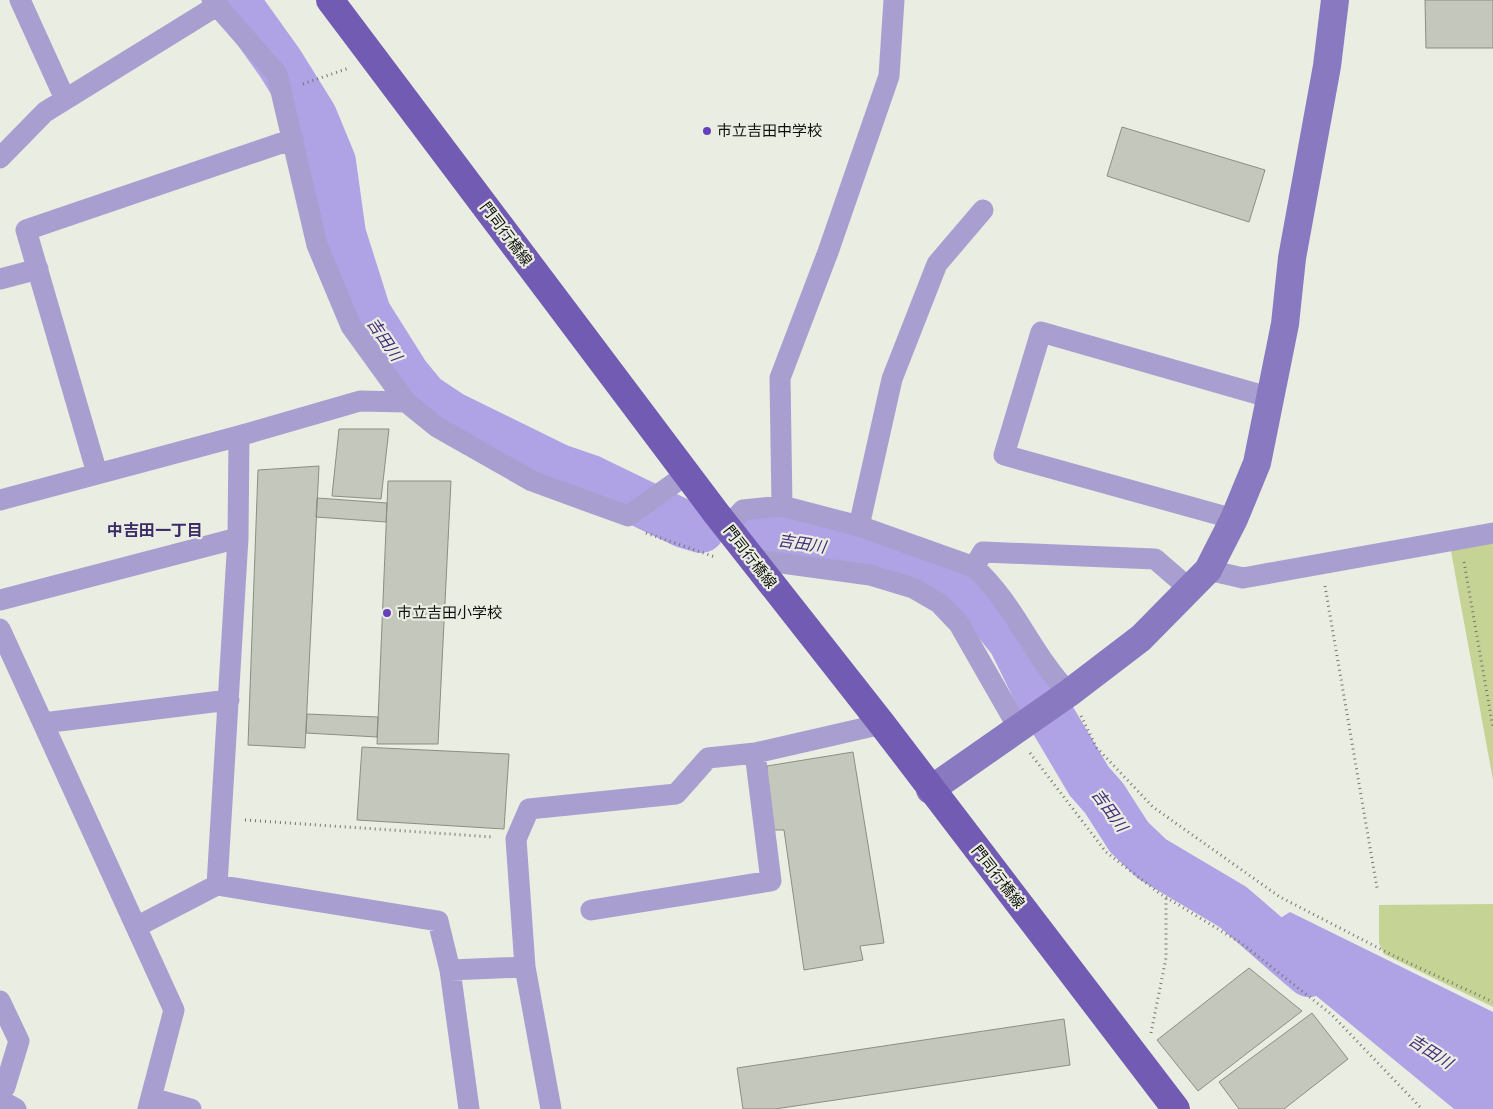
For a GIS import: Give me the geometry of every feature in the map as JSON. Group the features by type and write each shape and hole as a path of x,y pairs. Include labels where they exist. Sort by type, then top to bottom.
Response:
{"main road":[{"name":"門司行橋線","path":"330,0 686,475 882,724 930,790 1176,1109"}],"street":[{"path":"20,0 65,99"},
{"path":"782,506 780,378 828,252 889,76 894,0"},
{"path":"930,790 1025,735 1062,698 1141,638 1191,590 1208,570 1234,519 1257,463 1285,324 1292,258 1327,66 1335,0"},
{"path":"0,158 45,112 215,2 277,74 317,245 351,326 406,402 437,427 532,481 625,515 686,475"},
{"path":"97,473 26,230 293,139"},
{"path":"858,526 892,379 933,272 937,264 983,210"},
{"path":"0,279 38,269"},
{"path":"1234,519 1004,456 1040,332 1271,398"},
{"path":"0,500 240,436 360,401 406,402"},
{"path":"216,886 222,818 238,538 240,436"},
{"path":"727,527 742,510 782,506 858,526 974,567 989,580 1010,607 1058,682 1062,698"},
{"path":"1208,570 1243,578 1493,533"},
{"path":"0,600 238,538"},
{"path":"974,567 982,552 1155,559 1191,590"},
{"path":"751,559 870,575 913,588 939,603 959,624 1025,735"},
{"path":"0,629 174,1010 150,1104 191,1109"},
{"path":"43,723 228,700"},
{"path":"551,1109 525,967 516,839 528,809 676,794 708,758 755,754 882,724"},
{"path":"591,910 770,881 755,754"},
{"path":"136,927 216,886 438,922 450,970 469,1109"},
{"path":"450,970 525,967"},
{"path":"0,1001 19,1041 5,1087 0,1088"},
{"path":"0,1100 16,1109"}],"path":[{"path":"321,78 352,67"},
{"path":"625,515 635,529 718,558"},
{"path":"1460,539 1493,728"},
{"path":"1322,563 1377,888"},
{"path":"1062,698 1097,748 1153,807 1280,896 1394,956 1493,1002"},
{"path":"1025,735 1106,852 1166,898 1241,943 1331,1014 1422,1109"},
{"path":"222,818 516,839"},
{"path":"1151,1034 1166,958 1166,898"}],"green space":[{"path":"1493,527 1493,780 1448,535"},
{"path":"1493,904 1493,1007 1384,954 1379,943 1379,905"}],"water":[{"path":"1290,912 1493,1012 1493,1109 1454,1109 1247,939"}],"building":[{"path":"1425,0 1493,0 1493,48 1426,48"},
{"path":"1122,127 1265,170 1249,222 1107,176"},
{"path":"339,429 389,429 381,499 332,496"},
{"path":"319,466 305,748 248,745 258,470"},
{"path":"388,481 451,481 438,744 377,744"},
{"path":"317,498 387,503 386,522 316,517"},
{"path":"307,714 378,717 377,737 306,733"},
{"path":"362,747 509,754 504,829 357,820"},
{"path":"853,752 884,943 860,946 863,960 804,970 784,830 770,830 767,766"},
{"path":"1249,968 1302,1011 1198,1091 1157,1040"},
{"path":"1312,1013 1348,1059 1284,1109 1239,1109 1219,1082"},
{"path":"1064,1019 1070,1065 775,1109 743,1109 737,1068"}],"waterway":[{"name":"吉田川","path":"235,0 280,63 313,116 332,162 342,234 367,313 406,375 424,397 451,415 559,468 591,479 684,524 701,529"},
{"name":"吉田川","path":"759,536 860,552 934,576 979,600 1012,641 1041,700 1089,781 1104,798 1129,837 1152,859 1233,907 1309,973"}],"place":[{"name":"市立吉田中学校","path":"707,131"},
{"name":"市立吉田小学校","path":"387,613"}],"district":[{"name":"中吉田一丁目","path":"155,530"}]}
